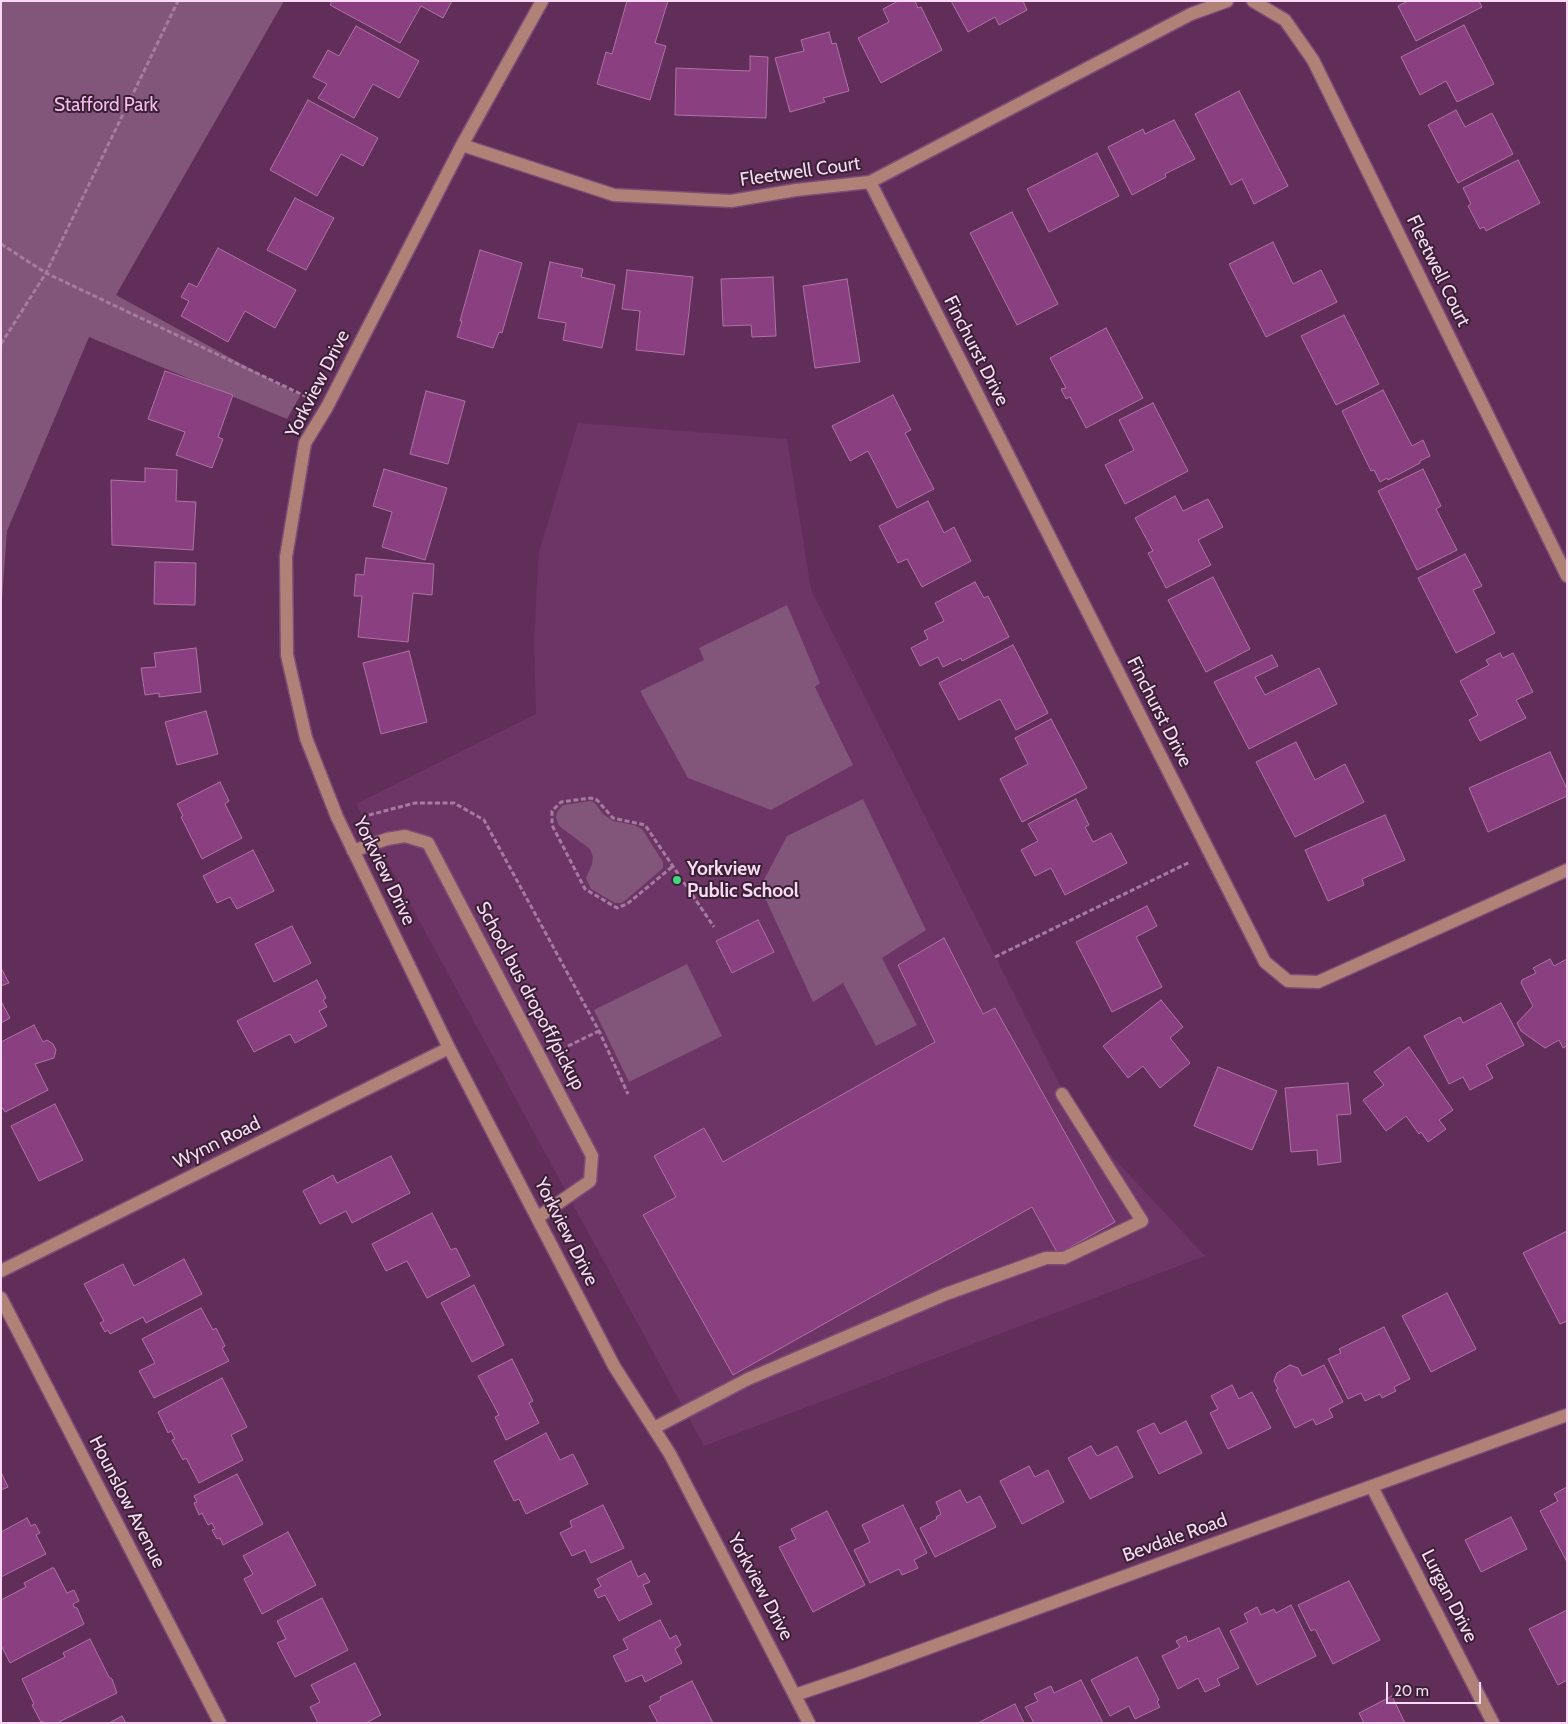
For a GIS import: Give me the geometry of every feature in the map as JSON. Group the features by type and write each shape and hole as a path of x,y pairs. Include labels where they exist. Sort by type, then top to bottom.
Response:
{"street":[{"name":"Yorkview Drive","path":"542,1 462,145 327,406 305,444 286,557 287,655 306,738 337,817 449,1048 614,1366 670,1454 809,1723"},
{"name":"Fleetwell Court","path":"462,145 614,195 732,201 796,190 870,182 1191,14 1227,1"},
{"name":"Fleetwell Court","path":"1253,1 1285,20 1314,60 1567,576"},
{"name":"Finchurst Drive","path":"870,182 1265,962 1288,981 1318,982 1567,870"},
{"name":"School bus dropoff/pickup","path":"353,851 387,839 405,836 428,843 592,1156 590,1181 537,1218"},
{"name":"Wynn Road","path":"1,1271 449,1048"},
{"path":"654,1428 748,1379 946,1294 1046,1258 1064,1258 1142,1221 1062,1094"},
{"name":"Hounslow Avenue","path":"1,1298 220,1723"},
{"name":"Bevdale Road","path":"795,1695 1567,1415"},
{"name":"Lurgan Drive","path":"1372,1487 1493,1723"}],"path":[{"path":"1,344 46,272 178,1"},
{"path":"1,244 46,272 327,406"},
{"path":"672,867 627,904 617,908 585,890 552,825 552,811 561,802 592,798 597,800 613,818 644,825 714,927"},
{"path":"369,815 415,803 454,803 484,820 599,1031 628,1094"},
{"path":"995,957 1209,852"},
{"path":"568,1046 599,1031"}],"shaded area":[{"name":"Yorkview Public School","path":"578,423 787,439 811,590 1077,1119 1205,1256 704,1446 356,804 536,714 534,642 539,552"}],"green space":[{"name":"Stafford Park","path":"1,1 284,1 116,295 300,396 287,419 89,337 7,531 1,613"},
{"path":"787,605 820,683 815,687 853,765 771,810 688,778 640,691 704,660 699,648"},
{"path":"863,799 926,930 882,958 917,1025 876,1046 843,983 813,1002 760,887 787,836"},
{"path":"594,802 603,814 613,821 634,825 642,829 663,862 663,868 621,903 615,903 591,889 586,878 593,857 590,849 559,826 556,818 557,812 563,805"},
{"path":"687,964 722,1036 629,1082 594,1010"}],"building":[{"path":"332,1 452,1 443,18 421,6 400,43 330,5"},
{"path":"627,1 668,1 655,43 666,46 650,100 597,84 606,52 612,54"},
{"path":"898,1 915,1 918,8 921,7 942,50 881,83 858,38 889,22 883,9"},
{"path":"951,1 1023,1 1027,10 999,25 995,17 968,32"},
{"path":"1408,1 1479,1 1482,7 1416,41 1398,6"},
{"path":"1464,25 1494,84 1457,102 1446,81 1420,95 1401,57"},
{"path":"356,26 419,61 399,98 373,84 354,118 318,98 327,84 313,77 328,50 339,56"},
{"path":"829,32 832,44 836,43 849,91 823,98 825,102 790,112 775,58 804,51 801,40"},
{"path":"750,56 768,57 766,118 675,115 676,68 750,71"},
{"path":"1239,91 1288,186 1254,204 1242,179 1231,185 1195,114"},
{"path":"308,100 378,138 363,166 341,154 317,196 270,170"},
{"path":"1456,110 1465,127 1492,113 1513,154 1458,183 1428,125"},
{"path":"1174,120 1195,159 1165,174 1166,177 1132,195 1108,147 1143,129 1145,134"},
{"path":"1097,153 1119,196 1049,232 1027,189"},
{"path":"1518,160 1540,203 1486,231 1484,227 1480,229 1468,206 1471,204 1463,188"},
{"path":"295,198 334,218 306,270 267,250"},
{"path":"1012,212 1058,304 1017,325 970,233"},
{"path":"1273,242 1293,284 1321,270 1337,302 1266,337 1229,264"},
{"path":"218,248 296,290 275,328 245,311 228,342 181,316 189,301 181,297 189,283 197,287"},
{"path":"480,250 522,263 502,333 499,332 493,348 457,337"},
{"path":"550,262 583,269 581,277 615,285 602,348 563,340 566,323 538,318"},
{"path":"627,270 693,277 684,355 636,350 640,311 622,309"},
{"path":"773,277 776,336 752,337 751,325 723,326 721,279"},
{"path":"847,279 860,362 815,368 803,286"},
{"path":"1344,315 1379,384 1336,405 1301,336"},
{"path":"1106,328 1143,398 1086,428 1070,397 1066,399 1061,389 1066,388 1050,358"},
{"path":"165,371 233,395 218,437 223,439 212,468 176,455 185,432 148,419"},
{"path":"1383,390 1412,446 1423,440 1430,456 1388,480 1387,478 1380,482 1374,470 1371,471 1342,411"},
{"path":"426,391 465,401 448,464 410,454"},
{"path":"893,395 911,430 905,433 934,489 897,508 868,451 850,461 832,426"},
{"path":"1153,403 1188,471 1125,504 1105,465 1134,450 1119,420"},
{"path":"145,468 177,470 176,501 196,502 193,550 112,545 111,480 145,482"},
{"path":"384,469 447,488 425,560 382,547 392,512 373,506"},
{"path":"1423,469 1441,506 1436,509 1457,550 1417,570 1378,491"},
{"path":"1175,496 1183,511 1208,499 1223,527 1198,540 1211,565 1166,588 1148,553 1153,551 1135,518"},
{"path":"928,501 944,533 954,527 971,561 922,587 907,559 898,563 879,526"},
{"path":"1465,554 1482,586 1473,590 1495,633 1456,653 1418,578"},
{"path":"366,558 434,564 432,595 413,593 408,642 358,637 362,596 354,596 356,574 364,575"},
{"path":"155,562 196,563 195,605 154,604"},
{"path":"1213,577 1250,649 1206,672 1168,600"},
{"path":"975,582 984,598 988,596 1009,637 962,661 961,658 943,667 938,657 920,666 911,648 928,639 924,631 944,621 935,603"},
{"path":"1013,645 1048,713 1016,730 1000,699 959,720 939,683"},
{"path":"196,648 201,692 159,697 159,693 145,695 141,668 156,667 154,653"},
{"path":"409,651 427,722 381,734 363,663"},
{"path":"1500,653 1503,658 1513,653 1533,692 1516,700 1526,718 1480,741 1469,720 1478,715 1460,681 1489,665 1486,660"},
{"path":"1272,655 1278,666 1255,677 1265,695 1319,668 1337,704 1249,749 1214,682"},
{"path":"206,711 218,754 177,765 165,722"},
{"path":"1051,719 1087,788 1022,822 1000,779 1028,764 1015,738"},
{"path":"1296,742 1315,780 1345,764 1364,802 1295,837 1256,762"},
{"path":"1550,752 1567,789 1567,796 1488,832 1469,788"},
{"path":"220,782 229,801 225,804 242,838 202,859 181,817 183,816 177,804"},
{"path":"1076,799 1089,825 1085,827 1093,842 1111,833 1127,863 1065,895 1051,868 1035,876 1021,850 1038,841 1028,824"},
{"path":"1385,815 1405,860 1362,879 1364,885 1328,901 1305,850"},
{"path":"253,850 274,891 237,909 230,897 217,903 203,876"},
{"path":"1147,906 1157,926 1136,937 1162,987 1112,1012 1076,942"},
{"path":"758,920 774,952 732,973 716,941"},
{"path":"292,926 311,963 274,982 255,944"},
{"path":"944,938 983,1014 995,1008 1115,1222 1058,1254 1032,1207 733,1375 643,1215 676,1197 654,1156 704,1128 723,1162 935,1042 898,965"},
{"path":"1550,959 1554,966 1567,959 1567,1046 1563,1048 1559,1040 1545,1048 1521,1031 1517,1023 1533,1006 1521,983 1522,980 1536,973 1533,968"},
{"path":"1,968 9,983 1,986"},
{"path":"317,980 326,998 323,1000 327,1007 319,1011 327,1026 295,1043 290,1034 254,1052 237,1021"},
{"path":"1161,1000 1183,1027 1170,1038 1190,1063 1160,1088 1143,1066 1128,1078 1103,1046"},
{"path":"1,1001 10,1018 1,1023"},
{"path":"1501,1003 1524,1045 1486,1065 1493,1078 1470,1090 1463,1077 1449,1084 1424,1036 1460,1017 1463,1023"},
{"path":"34,1025 43,1042 47,1040 53,1044 56,1050 54,1058 35,1064 48,1090 5,1112 1,1106 1,1042"},
{"path":"1409,1047 1453,1110 1439,1120 1446,1129 1428,1142 1421,1132 1419,1134 1406,1116 1386,1131 1363,1100 1384,1085 1374,1072"},
{"path":"1218,1067 1277,1091 1252,1150 1194,1126"},
{"path":"1348,1083 1351,1114 1337,1115 1341,1162 1318,1165 1317,1150 1291,1152 1285,1088"},
{"path":"55,1104 83,1160 39,1181 11,1126"},
{"path":"391,1156 410,1193 352,1223 346,1211 320,1224 303,1191 333,1175 337,1183"},
{"path":"432,1213 451,1250 456,1248 470,1276 427,1298 407,1261 386,1271 372,1244"},
{"path":"1567,1231 1567,1321 1560,1324 1523,1253"},
{"path":"184,1259 202,1294 146,1323 143,1317 110,1334 108,1330 105,1332 100,1323 104,1321 84,1284 123,1264 134,1286"},
{"path":"474,1285 504,1345 472,1362 441,1303"},
{"path":"1447,1293 1476,1349 1431,1372 1402,1316"},
{"path":"201,1308 213,1330 216,1328 225,1346 222,1348 229,1361 154,1398 139,1371 155,1363 142,1339"},
{"path":"1384,1327 1410,1379 1394,1387 1396,1391 1382,1398 1380,1394 1365,1401 1361,1393 1348,1399 1328,1359 1341,1353 1339,1349"},
{"path":"512,1359 533,1401 529,1403 539,1423 506,1440 495,1417 499,1415 478,1376"},
{"path":"1290,1365 1298,1368 1302,1376 1324,1365 1343,1402 1329,1409 1333,1417 1316,1425 1313,1419 1295,1428 1276,1390 1278,1389 1274,1381 1277,1373"},
{"path":"222,1378 247,1427 231,1435 243,1460 199,1483 186,1458 183,1460 172,1440 175,1439 171,1431 168,1433 158,1412"},
{"path":"1232,1385 1239,1399 1252,1392 1271,1428 1228,1449 1210,1413 1218,1409 1211,1396"},
{"path":"1186,1421 1202,1453 1159,1474 1137,1431 1154,1423 1160,1434"},
{"path":"546,1433 560,1460 573,1454 588,1484 526,1514 519,1499 514,1501 494,1461"},
{"path":"1091,1446 1097,1456 1117,1446 1133,1477 1090,1499 1068,1458"},
{"path":"1029,1466 1035,1477 1048,1470 1064,1502 1022,1524 1000,1481"},
{"path":"1,1472 8,1487 1,1490"},
{"path":"237,1474 263,1524 223,1545 220,1538 217,1539 212,1530 215,1529 212,1523 208,1525 202,1513 199,1515 194,1503 197,1502 194,1496"},
{"path":"1567,1487 1567,1562 1540,1511 1558,1501 1554,1494"},
{"path":"960,1490 967,1503 980,1496 996,1527 935,1557 920,1528 937,1519 936,1517 941,1514 936,1502"},
{"path":"603,1505 624,1548 591,1563 585,1550 572,1556 560,1533 572,1527 570,1521"},
{"path":"903,1505 927,1553 914,1560 918,1568 902,1575 899,1569 870,1583 854,1550 870,1542 862,1525"},
{"path":"827,1511 865,1585 813,1612 779,1547 796,1539 791,1529"},
{"path":"1511,1517 1527,1549 1481,1572 1465,1540"},
{"path":"27,1518 31,1526 35,1524 40,1533 36,1535 46,1554 1,1577 1,1532"},
{"path":"288,1532 316,1585 262,1614 244,1579 253,1574 243,1556"},
{"path":"631,1561 638,1577 645,1573 650,1582 643,1585 652,1604 619,1621 605,1595 598,1598 594,1590 601,1586 597,1579"},
{"path":"54,1568 67,1593 74,1590 79,1601 73,1604 77,1608 84,1624 10,1663 1,1645 1,1600 26,1587 24,1583"},
{"path":"1349,1581 1380,1640 1333,1664 1315,1629 1311,1631 1298,1605"},
{"path":"322,1598 348,1650 295,1677 277,1643 286,1639 277,1621"},
{"path":"1291,1605 1316,1656 1257,1685 1230,1631 1248,1622 1244,1614 1257,1607 1261,1615 1274,1609 1276,1613"},
{"path":"1567,1610 1567,1680 1558,1685 1529,1629"},
{"path":"660,1620 670,1639 676,1635 681,1645 675,1649 682,1663 645,1682 642,1675 626,1682 613,1656 628,1649 623,1639"},
{"path":"1219,1628 1239,1668 1217,1679 1220,1685 1205,1692 1198,1678 1178,1689 1162,1656 1180,1647 1176,1641 1186,1636 1188,1642"},
{"path":"90,1639 109,1677 112,1679 117,1693 57,1723 41,1722 22,1679 65,1657 63,1653"},
{"path":"1137,1657 1159,1700 1157,1702 1160,1707 1135,1719 1129,1706 1110,1716 1091,1680"},
{"path":"355,1663 381,1715 366,1723 318,1723 310,1707 320,1702 311,1685"},
{"path":"1081,1680 1103,1723 1034,1723 1025,1707 1038,1701 1034,1694 1051,1686 1054,1693"},
{"path":"692,1681 713,1723 658,1723 649,1706 661,1700 660,1697"},
{"path":"1392,1696 1405,1723 1364,1723 1359,1713"},
{"path":"1015,1704 1024,1723 978,1723 999,1712"},
{"path":"122,1716 126,1723 109,1723"}],"place":[{"name":"Yorkview Public School","path":"677,880"}]}
